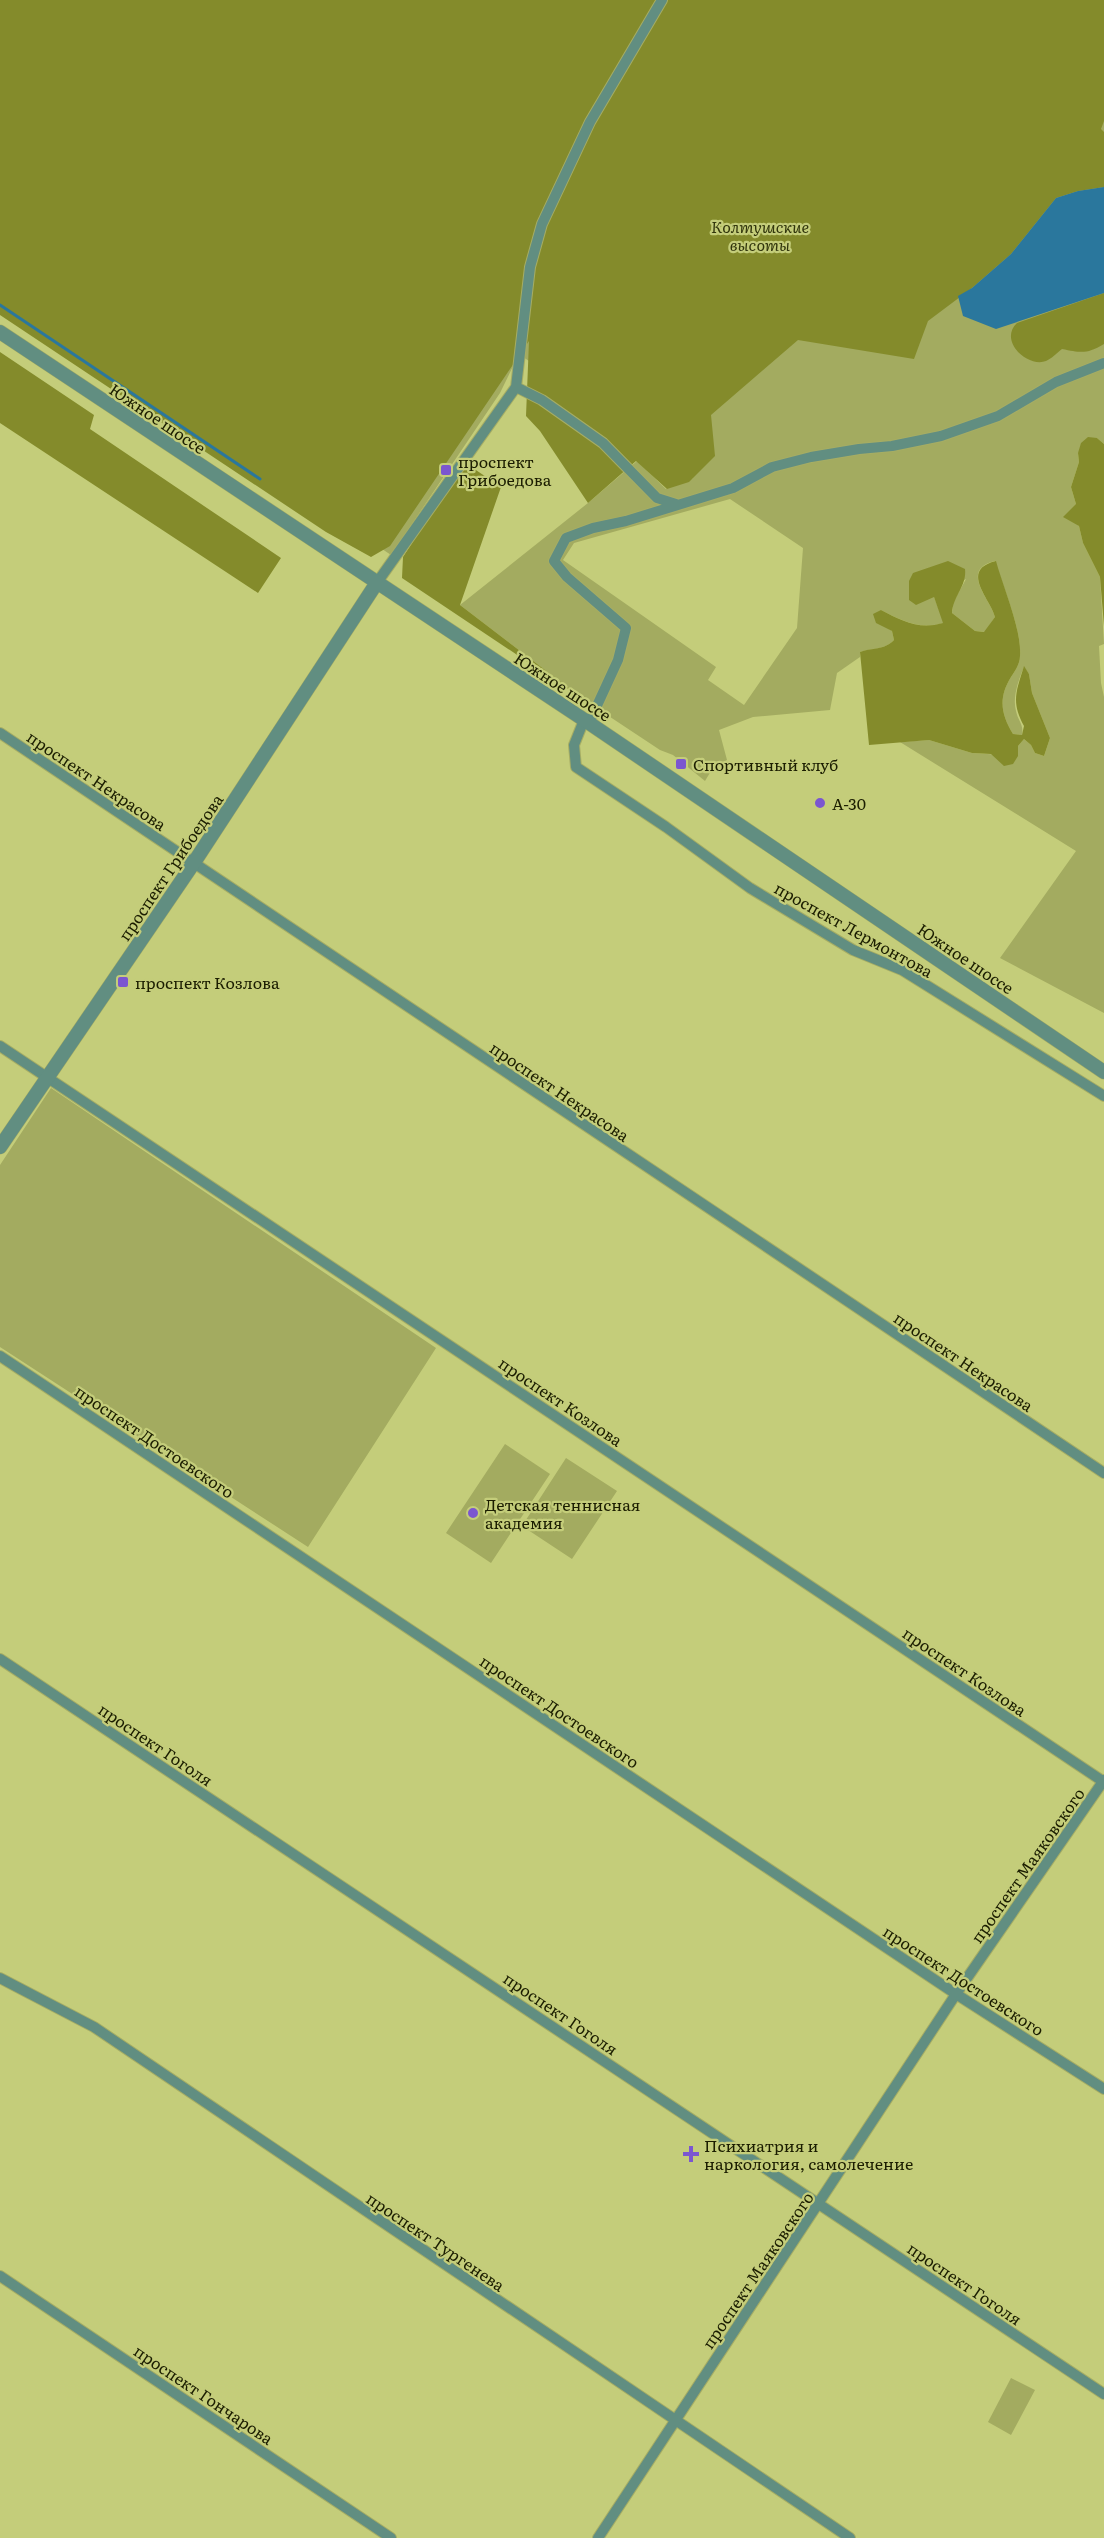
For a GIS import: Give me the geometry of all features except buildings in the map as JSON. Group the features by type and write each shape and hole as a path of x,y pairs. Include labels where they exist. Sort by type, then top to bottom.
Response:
{"street":[{"name":"проспект Грибоедова","path":"0,1147 192,864 376,584 516,387 530,267 542,224 590,122 662,0"},
{"name":"Южное шоссе","path":"0,332 376,584 587,721 1104,1072"},
{"path":"516,387 542,400 603,444 657,498 677,504 733,488 772,467 859,449 892,446 941,436 998,416 1056,382 1104,363"},
{"name":"проспект Лермонтова","path":"677,504 566,538 554,561 567,577 626,628 618,660 574,745 576,767 666,827 750,888 853,950 902,970 1104,1096"},
{"name":"проспект Некрасова","path":"0,733 192,864 1104,1473"},
{"name":"проспект Козлова","path":"0,1046 1104,1782"},
{"name":"проспект Достоевского","path":"0,1356 956,1994 1104,2089"},
{"name":"проспект Гоголя","path":"0,1659 1104,2394"},
{"name":"проспект Маяковского","path":"598,2538 956,1994 1104,1782"},
{"name":"проспект Тургенева","path":"0,1978 94,2027 850,2538"},
{"name":"проспект Гончарова","path":"0,2276 391,2538"}],"green space":[{"name":"Колтушские высоты","path":"0,0 1104,0 1104,444 1097,438 1078,453 1079,462 1071,487 1076,504 1073,520 1079,526 1083,543 1100,577 1104,644 1099,646 1104,697 1104,1013 1000,958 1076,851 900,742 929,740 972,753 1018,756 1018,746 1024,739 1035,753 1044,756 1050,738 1032,693 1029,674 1024,667 1015,694 1015,706 1022,735 1013,734 1004,713 1004,692 1019,662 1020,646 1015,621 995,561 984,565 979,571 978,578 995,617 985,632 975,631 952,613 953,603 966,579 934,597 944,623 919,625 881,610 885,626 892,631 894,640 882,647 860,652 860,657 837,673 830,710 753,717 719,730 727,760 711,771 705,781 673,755 660,750 583,699 460,605 637,461 666,489 693,478 519,354 500,393 391,555 0,291","holes":["730,499 803,548 797,628 744,705 708,680 716,667 563,560 574,543"]},
{"name":"Колтушские высоты","path":"0,0 1104,0 1104,121 1101,129 1104,132 1104,187 1078,191 1056,198 1011,254 972,288 928,321 914,359 798,340 711,415 715,456 689,482 667,489 636,461 588,503 540,431 526,416 529,341 390,546 371,557 326,532 0,315"},
{"path":"1104,293 1104,344 1084,352 1062,349 1048,360 1039,362 1024,357 1013,345 1012,330 1017,323"},
{"path":"0,352 94,415 90,429 281,558 258,593 0,423"},
{"path":"1088,437 1097,438 1104,444 1104,626 1100,577 1083,543 1079,526 1063,517 1076,504 1071,487 1079,462 1078,453 1081,443"},
{"path":"464,462 501,487 460,605 583,699 402,578 403,557"},
{"path":"948,561 965,569 964,581 952,613 975,631 984,632 995,617 978,578 985,565 996,561 1015,621 1020,646 1019,662 1004,692 1004,713 1013,734 1022,735 1024,726 1017,710 1016,697 1024,666 1029,674 1032,693 1050,738 1044,756 1035,753 1024,739 1018,746 1018,756 1013,764 1004,766 991,754 972,753 929,740 869,745 860,652 882,647 894,640 892,631 876,623 873,614 881,610 918,625 943,623 934,597 916,605 909,600 909,581 913,573"},
{"path":"51,1088 436,1348 308,1547 0,1347 0,1165"},
{"path":"505,1444 550,1474 491,1563 446,1533"},
{"path":"566,1458 617,1491 572,1559 522,1526"},
{"path":"1011,2378 1035,2390 1011,2435 988,2422"}],"water":[{"path":"1104,187 1104,293 996,329 963,316 958,296 972,288 1011,254 1056,198 1078,191"}],"waterway":[{"path":"0,305 260,479"}],"place":[{"name":"проспект Грибоедова","path":"446,470"},
{"name":"Спортивный клуб","path":"681,764"},
{"name":"А-30","path":"820,803"},
{"name":"проспект Козлова","path":"123,982"},
{"name":"Детская теннисная академия","path":"473,1513"},
{"name":"Психиатрия и наркология, самолечение","path":"691,2154"}]}
